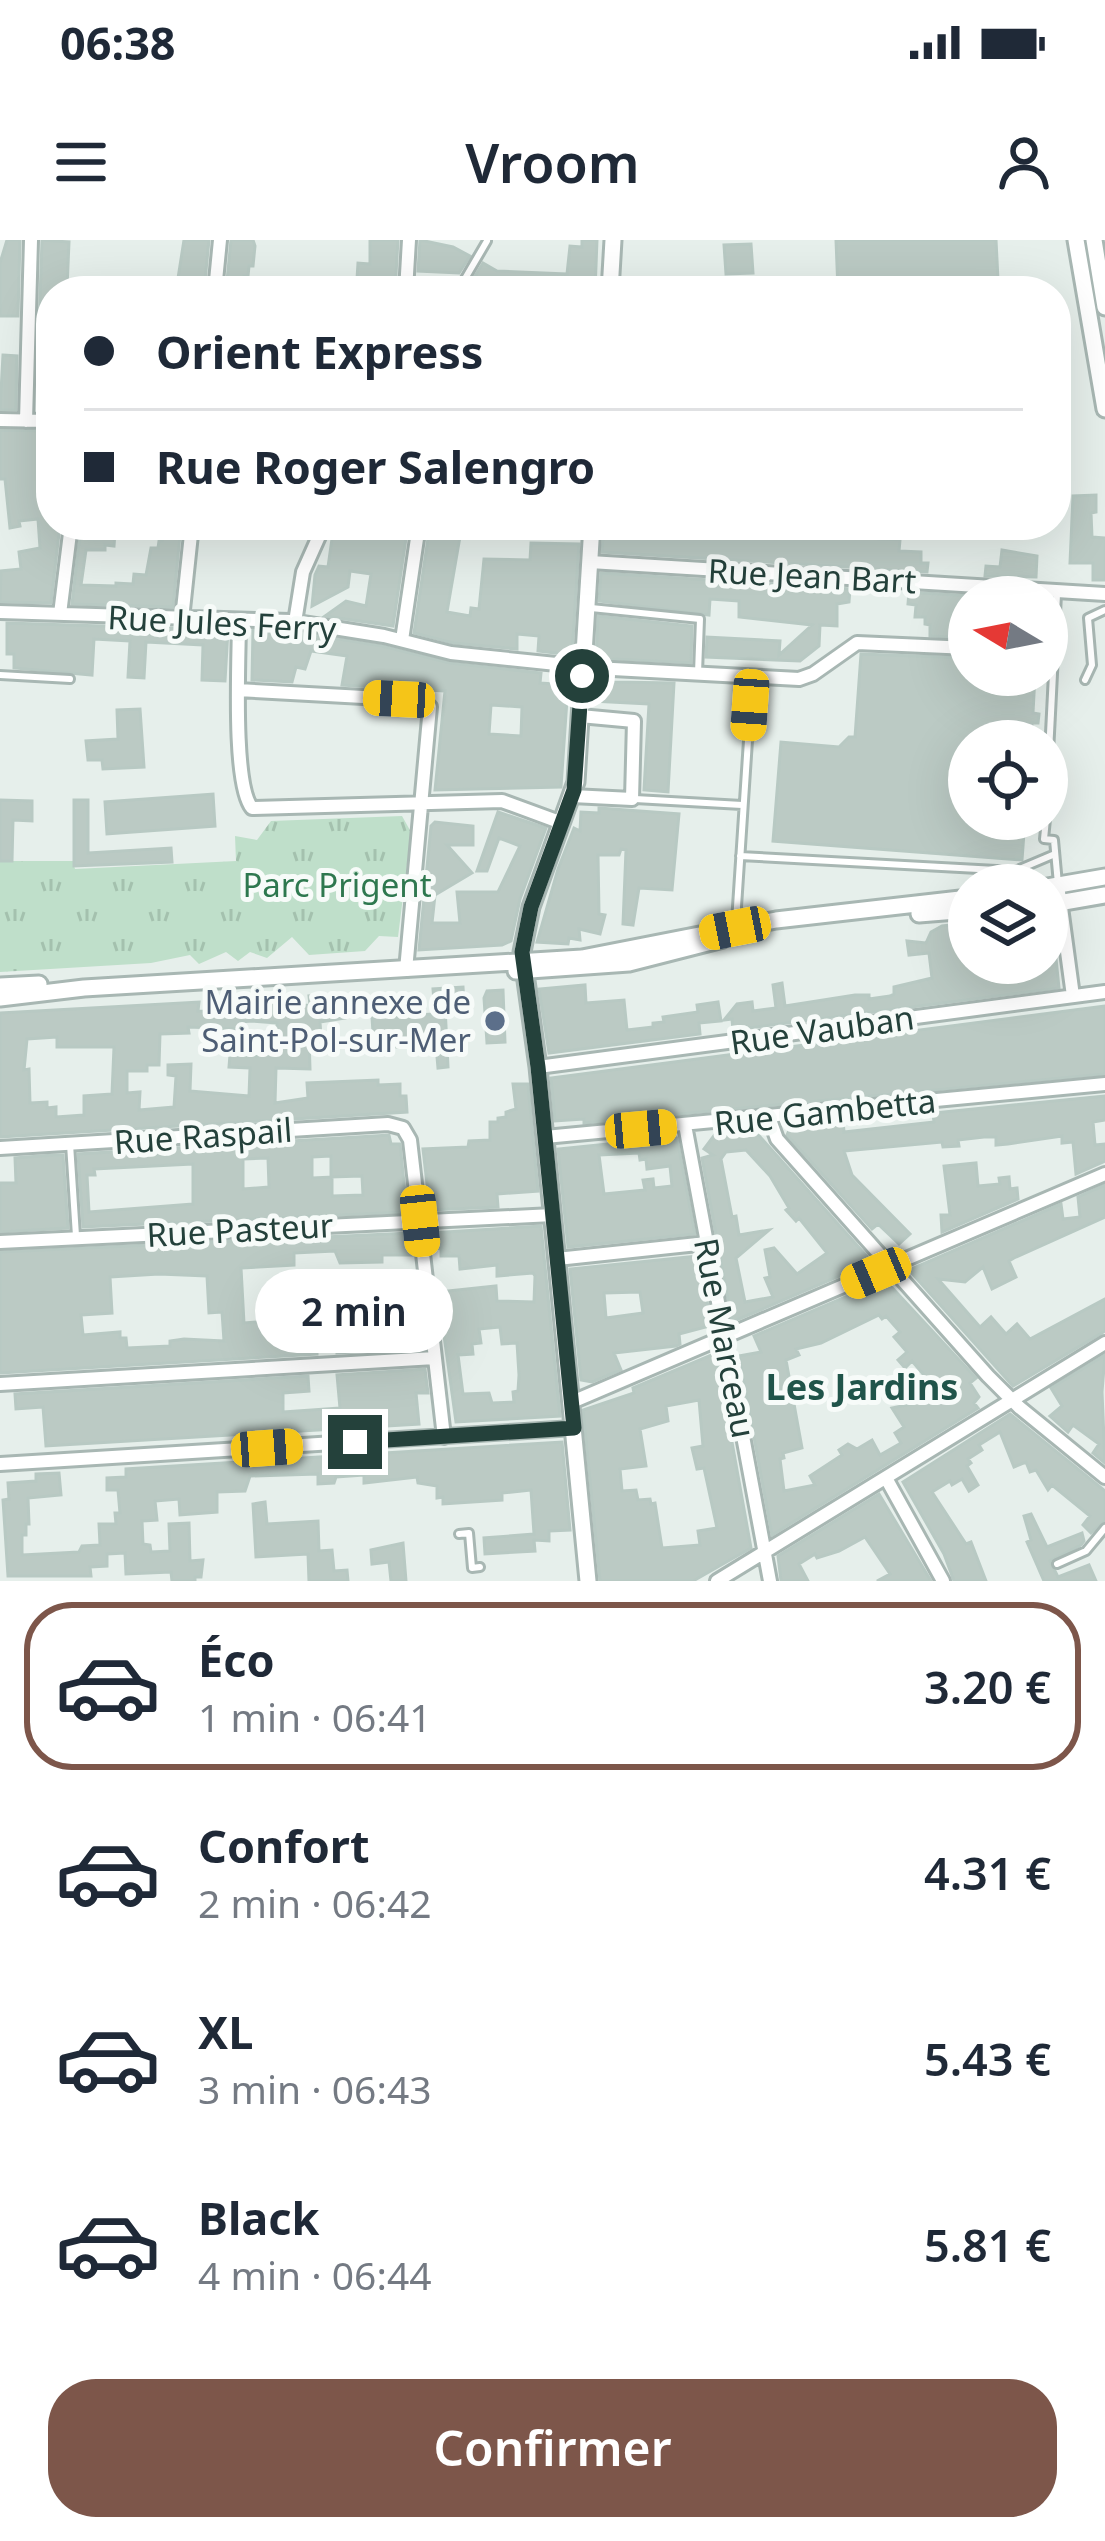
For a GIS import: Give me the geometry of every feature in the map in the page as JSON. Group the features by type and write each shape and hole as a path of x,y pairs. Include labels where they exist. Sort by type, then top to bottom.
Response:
{"street":[{"path":"26,421 32,240"},
{"path":"216,276 220,240"},
{"path":"407,276 409,240"},
{"path":"611,276 613,240"},
{"path":"1076,240 1105,410"},
{"path":"1094,240 1105,307"},
{"path":"0,420 36,421"},
{"path":"60,614 69,540"},
{"path":"182,619 190,540"},
{"path":"295,622 303,572 317,540"},
{"path":"402,640 416,540"},
{"path":"588,1581 538,1067 523,966 529,913 572,796 590,668 591,540"},
{"name":"Rue Jean Bart","path":"590,562 948,584"},
{"name":"Rue Jean Bart","path":"1068,592 1105,594"},
{"name":"Rue Jules Ferry","path":"0,612 295,622 451,653 590,668"},
{"path":"239,620 243,790 252,808 506,801 562,823"},
{"path":"613,669 809,676 845,648 861,642 948,647"},
{"path":"238,690 424,702 430,713 412,970"},
{"path":"572,796 632,799 634,721 580,716"},
{"path":"1068,890 1105,877"},
{"path":"1068,895 1105,895"},
{"path":"0,998 84,988 523,966 948,901"},
{"path":"735,932 948,912"},
{"path":"1068,971 1073,996"},
{"path":"0,986 84,988"},
{"name":"Rue Vauban","path":"538,1067 1105,992"},
{"name":"Rue Gambetta","path":"545,1137 1105,1084"},
{"path":"770,1117 777,1139 1012,1400 1105,1477"},
{"name":"Rue Raspail","path":"0,1148 388,1124 405,1130 410,1140 420,1221"},
{"name":"Rue Marceau","path":"685,1125 770,1581"},
{"path":"572,1402 1105,1174"},
{"name":"Rue Pasteur","path":"0,1242 553,1215"},
{"path":"420,1221 444,1437"},
{"path":"557,1259 707,1243"},
{"path":"717,1581 1105,1343"},
{"path":"0,1384 435,1358"},
{"path":"0,1464 574,1428"},
{"path":"886,1478 944,1581"}],"lane":[{"path":"467,276 487,242"},
{"path":"588,608 699,618 698,673"},
{"path":"1085,680 1092,665 1088,618 1105,610"},
{"path":"0,675 70,679"},
{"path":"735,932 752,676"},
{"path":"632,799 744,805"},
{"path":"1054,840 1055,864"},
{"path":"740,856 1019,871 1055,854"},
{"path":"70,1144 76,1238"},
{"path":"1057,1564 1086,1551 1105,1528"},
{"path":"459,1534 469,1533 472,1568 480,1567"}],"green space":[{"name":"Parc Prigent","path":"402,816 411,832 398,937 379,936 365,951 309,955 292,937 267,958 250,952 238,961 226,952 199,964 190,955 151,963 0,972 0,861 73,861 75,869 236,861 235,836 257,840 271,821"}],"building":[{"path":"7,240 20,240 18,316 0,316 0,263"},
{"path":"42,240 69,242 68,276 41,276"},
{"path":"184,240 209,240 205,276 178,276"},
{"path":"231,240 253,240 248,276 227,276"},
{"path":"370,240 398,240 396,276 357,276 358,263 370,264"},
{"path":"420,240 470,256 459,273 418,271"},
{"path":"582,240 597,240 596,276 475,276 483,263 497,271 567,274 570,246 582,247"},
{"path":"836,240 996,240 998,276 837,276"},
{"path":"751,244 753,273 726,274 724,245"},
{"path":"3,355 17,356 16,410 0,410"},
{"path":"0,430 36,431 36,519 19,521 20,526 10,528 5,479 0,479"},
{"path":"1096,495 1092,537 1105,538 1105,580 1093,580 1093,563 1070,563 1073,496"},
{"path":"39,540 58,540 51,603 0,602 1,571 21,569 19,552 40,548"},
{"path":"79,540 114,540 114,546 105,545 105,550 86,550 81,585 116,586 133,584 134,574 146,575 151,548 158,548 159,541 180,540 173,607 72,604"},
{"path":"332,540 406,540 393,626 325,616 346,601 366,606 371,574 350,571 348,587 312,606 315,575 319,566 328,567"},
{"path":"428,540 459,540 447,612 470,616 471,608 479,609 484,559 530,560 531,543 579,544 572,655 538,651 539,636 517,634 517,649 453,643 414,633"},
{"path":"603,540 900,540 899,551 921,552 921,563 928,563 927,572 602,552"},
{"path":"1002,550 1037,556 1036,576 985,576 986,566 1000,567"},
{"path":"601,573 850,589 849,602 837,604 837,626 820,625 819,646 800,661 706,657 707,637 780,641 779,655 812,625 739,617 739,601 710,599 709,615 599,601"},
{"path":"909,592 948,595 948,637 930,636 925,617 915,617 916,605 908,604"},
{"path":"598,616 692,626 691,663 614,659 604,663 596,658"},
{"path":"7,623 228,630 225,681 202,680 203,645 146,642 144,678 128,677 130,641 94,639 92,675 14,668 14,654 7,654"},
{"path":"253,630 289,631 450,663 541,673 540,683 568,685 561,787 435,790 445,691 342,685 347,656 311,651 305,669 296,667 292,682 252,680","holes":["491,705 522,707 521,736 489,734"]},
{"path":"861,654 948,657 948,696 1034,696 1033,713 1039,714 1038,720 948,720 948,840 1023,840 1022,860 773,841 781,742 839,747 855,737"},
{"path":"604,674 613,682 674,683 668,792 644,790 649,704 593,701 595,678"},
{"path":"140,709 144,767 103,769 102,760 88,760 86,741 118,739 117,710"},
{"path":"213,794 215,826 107,834 105,802"},
{"path":"0,800 32,801 32,821 13,820 12,861 0,861"},
{"path":"74,800 88,800 88,853 171,848 172,862 74,866"},
{"path":"599,808 679,814 672,890 639,888 633,925 623,924 626,850 621,849 619,855 598,855 599,914 605,915 600,934 579,929 580,940 569,938 568,944 537,942 558,869 574,828 580,831 581,812 599,813"},
{"path":"498,812 546,828 520,899 511,941 419,950 431,826 435,822 473,826 473,845 447,845 472,873 435,895 432,923 460,923 457,892 498,892 520,846 499,838 487,871 477,871"},
{"path":"948,925 948,984 1059,984 1059,988 733,1030 732,1019 724,1020 737,1004 752,1002 753,1011 776,1008 773,985 782,983 785,1006 855,995 890,996 894,987 932,978 929,953 909,955 907,941 926,943 931,932"},
{"path":"585,985 586,1003 624,1000 627,1030 653,1027 653,1023 664,1022 663,1017 698,1012 697,1005 718,1002 721,1021 699,1023 700,1034 549,1053 539,989"},
{"path":"463,987 464,1003 445,1006 448,1067 438,1068 436,1045 374,1048 372,1017 435,1014 433,989"},
{"name":"Mairie annexe de Saint-Pol-sur-Mer","path":"503,990 505,1042 487,1043 484,998 487,991"},
{"path":"343,994 344,1002 351,1005 344,1009 345,1018 320,1022 321,1037 309,1038 310,1069 276,1068 275,1103 308,1098 307,1083 378,1080 378,1085 400,1084 407,1112 0,1137 0,1013 199,1002 198,1011 219,1012 225,1010 226,1001 291,997 292,1006 310,1005 309,996","holes":["240,1022 277,1023 277,1050 256,1050 256,1056 230,1055 229,1067 250,1068 249,1096 190,1091 191,1064 168,1065 168,1075 176,1076 174,1107 139,1110 140,1092 127,1093 127,1071 147,1071 147,1065 159,1065 160,1034 189,1033 188,1027 240,1029","57,1037 57,1047 114,1047 112,1094 84,1096 84,1115 56,1117 56,1107 47,1108 47,1102 30,1103 29,1069 24,1070 27,1039"]},
{"path":"1105,1006 1105,1074 584,1123 584,1119 555,1121 551,1078"},
{"path":"513,1084 528,1084 538,1191 497,1194 498,1207 430,1210 423,1149 468,1147 469,1141 490,1140 490,1122 516,1109"},
{"path":"1105,1096 1105,1120 1093,1122 1095,1145 1105,1144 1105,1161 1076,1174 1073,1142 1062,1143 1062,1136 996,1145 996,1137 984,1137 958,1140 959,1146 943,1147 942,1142 844,1151 852,1175 910,1234 899,1244 878,1224 872,1229 787,1135 791,1126 843,1121 844,1132 934,1122 933,1113"},
{"path":"754,1130 872,1262 732,1322 702,1158 713,1155 704,1149 716,1133","holes":["746,1150 770,1176 786,1210 796,1221 799,1218 827,1253 797,1274 774,1248 765,1250 770,1277 765,1278 773,1297 745,1302 736,1258 769,1230 739,1235 721,1159 726,1152"]},
{"path":"389,1135 391,1144 400,1144 407,1212 83,1227 78,1154","holes":["331,1156 331,1177 362,1176 363,1195 332,1196 332,1177 312,1178 312,1157","268,1158 269,1187 243,1189 243,1159","193,1164 193,1204 89,1212 87,1175 95,1175 94,1169"]},
{"path":"677,1138 695,1234 568,1247 558,1149","holes":["639,1153 640,1160 646,1159 647,1169 670,1166 672,1186 654,1188 653,1179 643,1180 645,1190 604,1194 599,1155"]},
{"path":"63,1155 68,1228 0,1232 0,1183 16,1183 15,1158"},
{"path":"976,1163 978,1186 1000,1184 999,1178 1009,1177 1010,1189 1017,1188 1018,1199 942,1232 941,1215 950,1215 944,1166"},
{"path":"1105,1185 1105,1217 1009,1261 1016,1277 992,1289 983,1267 965,1282 938,1279 980,1327 991,1317 1006,1334 1017,1324 1030,1339 1105,1299 1105,1331 1013,1386 909,1270 1061,1204 1063,1219 1080,1217 1078,1197"},
{"path":"541,1226 560,1416 456,1422 438,1292 496,1286 497,1301 534,1302 535,1276 497,1276 497,1265 460,1269 459,1256 441,1256 441,1248 433,1249 431,1233","holes":["500,1327 502,1344 517,1343 519,1375 514,1402 492,1403 489,1393 463,1394 458,1355 473,1354 472,1344 481,1343 479,1329"]},
{"path":"409,1233 412,1255 382,1255 382,1262 340,1263 335,1251 294,1253 294,1265 241,1268 244,1323 292,1319 293,1333 316,1332 316,1308 325,1308 325,1300 334,1300 341,1334 382,1326 380,1293 404,1289 403,1280 415,1279 422,1342 410,1343 410,1349 337,1353 337,1346 317,1346 317,1354 0,1373 0,1252","holes":["207,1276 209,1313 222,1312 224,1341 184,1339 170,1341 170,1346 127,1348 120,1332 83,1335 81,1315 112,1313 110,1277"]},
{"path":"699,1256 709,1312 704,1313 706,1327 679,1334 676,1346 614,1353 621,1370 592,1382 581,1380 570,1269","holes":["640,1292 643,1313 606,1318 604,1293"]},
{"path":"885,1280 976,1378 970,1383 979,1397 974,1403 978,1408 772,1535 739,1356 761,1352 754,1336","holes":["879,1315 886,1316 900,1332 894,1337 907,1352 898,1360 905,1368 912,1361 935,1388 916,1392 921,1402 892,1408 904,1427 895,1433 901,1443 880,1455 872,1440 857,1449 848,1444 839,1450 842,1455 810,1476 815,1485 784,1491 780,1459 783,1453 802,1448 786,1360 799,1355 796,1349 821,1343"]},
{"path":"716,1353 751,1548 693,1581 600,1581 583,1410 634,1393 633,1388","holes":["699,1400 703,1446 692,1448 697,1469 704,1468 717,1528 698,1531 700,1545 662,1548 655,1503 638,1500 636,1490 622,1491 620,1469 646,1466 640,1429 668,1421 666,1406"]},
{"path":"1105,1355 1105,1463 1093,1453 1099,1444 1073,1425 1068,1432 1050,1416 1062,1406 1051,1388"},
{"path":"425,1369 428,1393 416,1393 419,1424 46,1446 43,1407 16,1409 15,1394 308,1376 309,1391 283,1393 283,1412 340,1408 337,1375"},
{"path":"1010,1414 1105,1491 1105,1521 1091,1533 1083,1525 1090,1516 1052,1485 1048,1490 1026,1462 1014,1467 1000,1432 979,1445 982,1450 968,1459 978,1485 969,1491 962,1479 932,1492 966,1544 971,1542 986,1581 954,1581 903,1482"},
{"path":"562,1442 570,1530 549,1531 549,1541 534,1540 535,1551 485,1554 484,1538 534,1534 531,1490 502,1493 502,1500 443,1504 443,1497 437,1498 437,1486 418,1483 417,1477 364,1483 364,1475 318,1484 318,1474 250,1476 245,1491 217,1492 217,1512 180,1515 179,1499 155,1501 157,1520 142,1521 143,1544 150,1545 151,1552 170,1551 169,1524 189,1523 190,1561 203,1560 201,1577 195,1581 172,1581 171,1572 126,1574 125,1553 107,1554 107,1566 90,1567 91,1576 8,1576 3,1500 9,1499 8,1483 36,1481 36,1474 59,1473 61,1495 28,1498 29,1524 22,1535 22,1555 79,1552 82,1546 100,1545 99,1524 116,1524 115,1513 120,1513 118,1490 107,1490 107,1478 126,1477 126,1469"},
{"path":"879,1494 931,1581 877,1581 890,1574 865,1537 799,1564 808,1581 781,1581 778,1556"},
{"path":"265,1502 267,1524 318,1521 319,1551 332,1550 334,1571 347,1570 348,1581 309,1581 308,1554 256,1557 253,1504"},
{"path":"1031,1514 1047,1547 1082,1533 1081,1545 1050,1561 1058,1577 1089,1565 1096,1581 1044,1581 1027,1542 1031,1540 1024,1516"},
{"path":"403,1543 406,1581 391,1581 389,1562 372,1564 371,1550"}],"place":[{"name":"Mairie annexe de Saint-Pol-sur-Mer","path":"495,1021"}],"district":[{"name":"Les Jardins","path":"862,1387"}],"route":[{"path":"355,1442 574,1428 522,952 531,907 574,790 582,676"}]}
